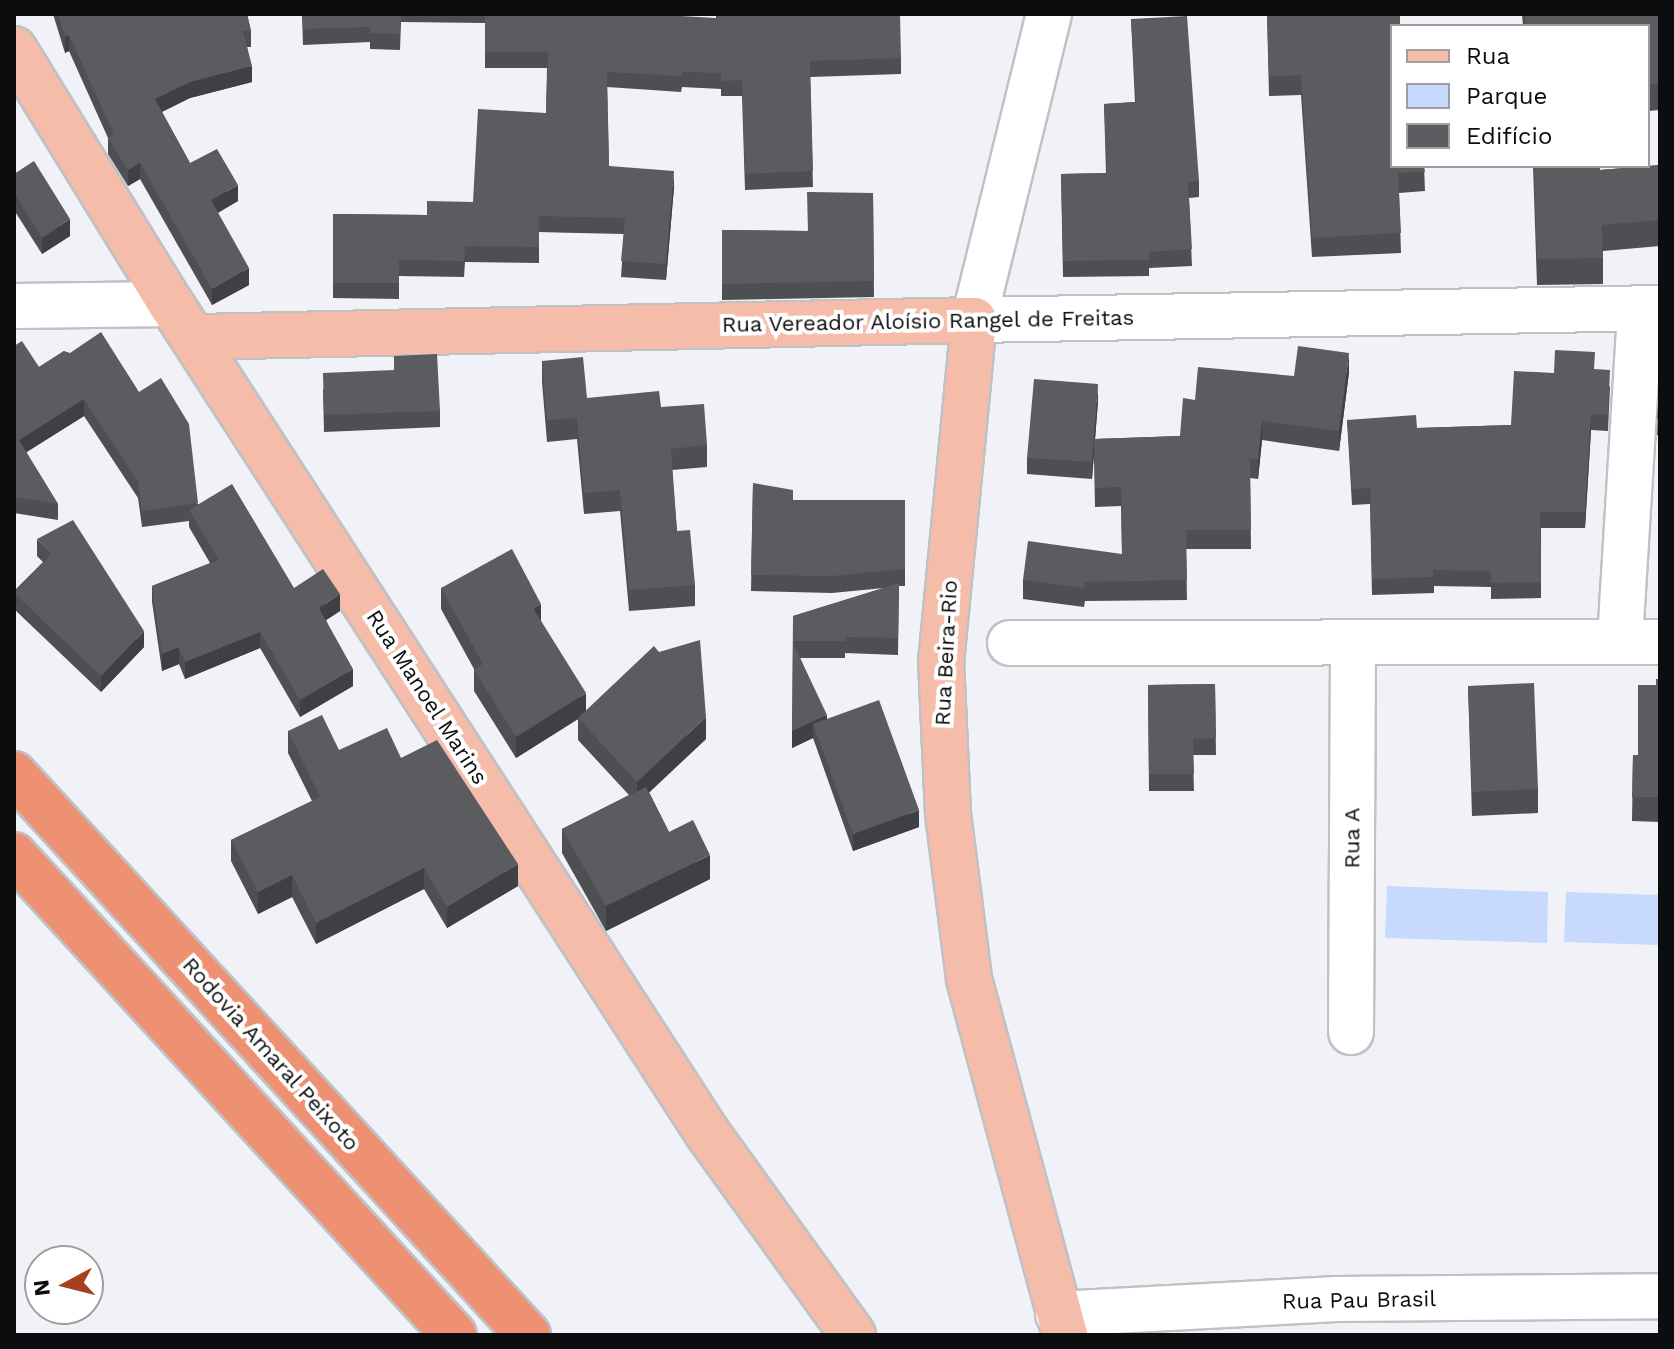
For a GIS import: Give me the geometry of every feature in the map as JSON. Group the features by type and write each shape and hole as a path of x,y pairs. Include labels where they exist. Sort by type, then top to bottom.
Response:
{"highway":[{"name":"Rodovia Amaral Peixoto","path":"14,774 528,1335"},
{"path":"14,855 454,1335"}],"main road":[{"name":"Rua Manoel Marins","path":"14,49 183,320 708,1134 853,1335"},
{"name":"Rua Vereador Aloísio Rangel de Freitas","path":"183,320 974,320"},
{"name":"Rua Beira-Rio","path":"974,320 941,660 946,783 969,979 1062,1324"}],"street":[{"name":"Rua Beira-Rio","path":"974,320 1049,14"},
{"path":"14,306 183,320"},
{"name":"Rua Vereador Aloísio Rangel de Freitas","path":"974,320 1650,308"},
{"path":"1010,643 1640,641 1650,308"},
{"name":"Rua A","path":"1351,1032 1353,643"},
{"name":"Rua Pau Brasil","path":"1062,1324 1336,1317 1660,1296"}],"green space":[{"path":"1387,886 1548,892 1547,943 1385,938"},
{"path":"1566,892 1660,895 1660,945 1564,942"}],"building":[{"path":"58,14 247,14 251,31 243,31 252,66 190,82 155,99 190,163 217,149 238,185 211,200 249,268 212,289 140,163 128,170 108,138 114,134 69,35 65,36"},
{"path":"302,14 401,14 400,34 370,33 370,27 303,29"},
{"path":"485,14 645,14 716,18 716,14 900,14 901,58 810,61 813,171 745,174 742,80 721,81 721,73 682,72 681,76 607,72 609,166 674,171 666,264 621,261 625,218 539,216 539,247 465,246 464,261 399,260 399,283 333,283 333,214 427,215 427,201 473,202 478,109 546,113 548,52 485,52"},
{"path":"1267,14 1400,14 1400,24 1390,24 1390,168 1424,168 1425,172 1398,173 1401,233 1312,238 1301,75 1269,76"},
{"path":"1525,14 1660,14 1660,84 1650,85 1650,24 1526,24"},
{"path":"1187,16 1199,181 1188,182 1192,249 1149,252 1149,260 1063,261 1061,174 1107,173 1104,104 1136,102 1131,19"},
{"path":"34,161 70,219 42,238 14,193 14,174"},
{"path":"1660,165 1660,220 1602,225 1603,258 1537,259 1534,168 1600,170"},
{"path":"807,192 873,193 874,281 722,284 722,230 808,231"},
{"path":"101,332 139,392 161,378 189,424 198,503 142,511 138,482 84,399 19,440 58,504 14,497 14,346 22,341 39,367 64,351 70,353"},
{"path":"1298,346 1349,353 1339,431 1262,421 1258,460 1250,459 1251,530 1186,530 1187,580 1085,582 1084,588 1023,580 1028,541 1122,554 1121,487 1095,488 1094,439 1180,436 1183,398 1195,400 1198,367 1294,376"},
{"path":"1555,350 1595,352 1594,369 1610,370 1608,415 1591,414 1585,512 1540,512 1541,582 1491,583 1491,571 1433,570 1434,577 1372,579 1370,488 1352,489 1347,420 1416,415 1417,428 1511,425 1514,371 1554,373"},
{"path":"437,354 440,411 324,415 323,373 394,370 394,356"},
{"path":"583,357 587,398 659,391 661,407 704,404 707,445 671,449 677,531 690,530 695,585 629,590 620,490 584,493 577,418 547,420 542,361"},
{"path":"1660,376 1660,419 1657,419"},
{"path":"1034,379 1098,384 1092,462 1027,458"},
{"path":"753,483 793,490 793,500 905,500 905,569 832,576 751,575"},
{"path":"232,484 294,588 323,569 340,594 319,608 353,669 300,700 260,632 185,662 179,647 162,654 152,586 219,560 189,510"},
{"path":"73,520 144,631 101,676 14,593 51,554 37,539"},
{"path":"512,549 541,604 533,608 586,693 516,737 474,670 483,664 441,588"},
{"path":"899,583 898,638 845,637 845,641 793,641 793,616"},
{"path":"700,640 706,717 637,782 578,718 654,646 659,652"},
{"path":"793,643 827,715 792,731"},
{"path":"1656,679 1660,679 1660,797 1632,797 1633,755 1638,755 1638,685 1656,685"},
{"path":"1534,683 1538,789 1472,792 1468,686"},
{"path":"1215,684 1216,738 1193,739 1194,774 1149,774 1148,685"},
{"path":"879,700 919,810 853,834 813,724"},
{"path":"322,715 339,750 387,728 401,758 437,740 518,864 447,907 424,868 316,923 292,875 258,892 231,840 320,797 288,731"},
{"path":"646,787 669,832 693,820 710,855 606,906 562,829"}]}
